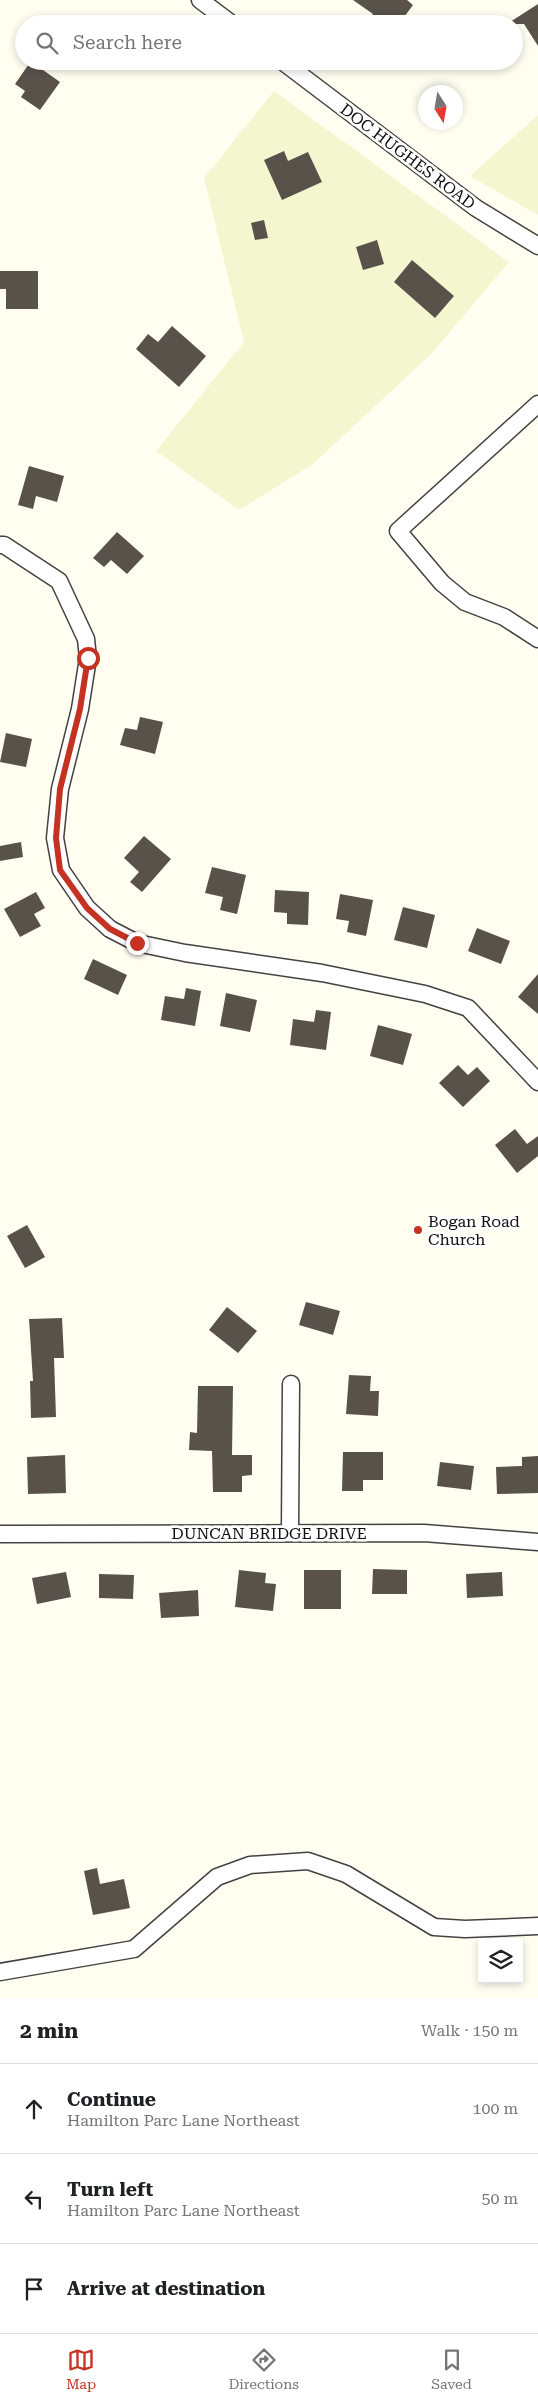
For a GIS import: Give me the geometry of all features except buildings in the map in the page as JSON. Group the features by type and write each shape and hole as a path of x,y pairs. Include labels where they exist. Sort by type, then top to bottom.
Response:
{"street":[{"path":"200,0 220,15"},
{"name":"DOC HUGHES ROAD","path":"294,70 476,208 538,246"},
{"path":"538,404 398,531 442,583 465,602 504,618 538,639"},
{"path":"0,545 4,545 59,581 86,639 88,658 80,709 60,789 56,838 60,870 87,908 110,929 137,943 184,954 322,973 406,990 468,1008 538,1082"},
{"path":"290,1532 292,1384"},
{"name":"DUNCAN BRIDGE DRIVE","path":"0,1534 424,1533 538,1542"},
{"path":"0,1972 134,1949 217,1877 250,1865 308,1861 346,1874 434,1927 465,1929 538,1926"}],"green space":[{"path":"274,91 509,262 430,355 313,464 239,510 156,451 244,342 204,178"},
{"path":"538,115 538,215 470,176"}],"place":[{"name":"Bogan Road Church","path":"418,1230"}],"route":[{"path":"88,658 80,709 60,789 56,838 60,870 87,908 110,929 137,943"}]}
